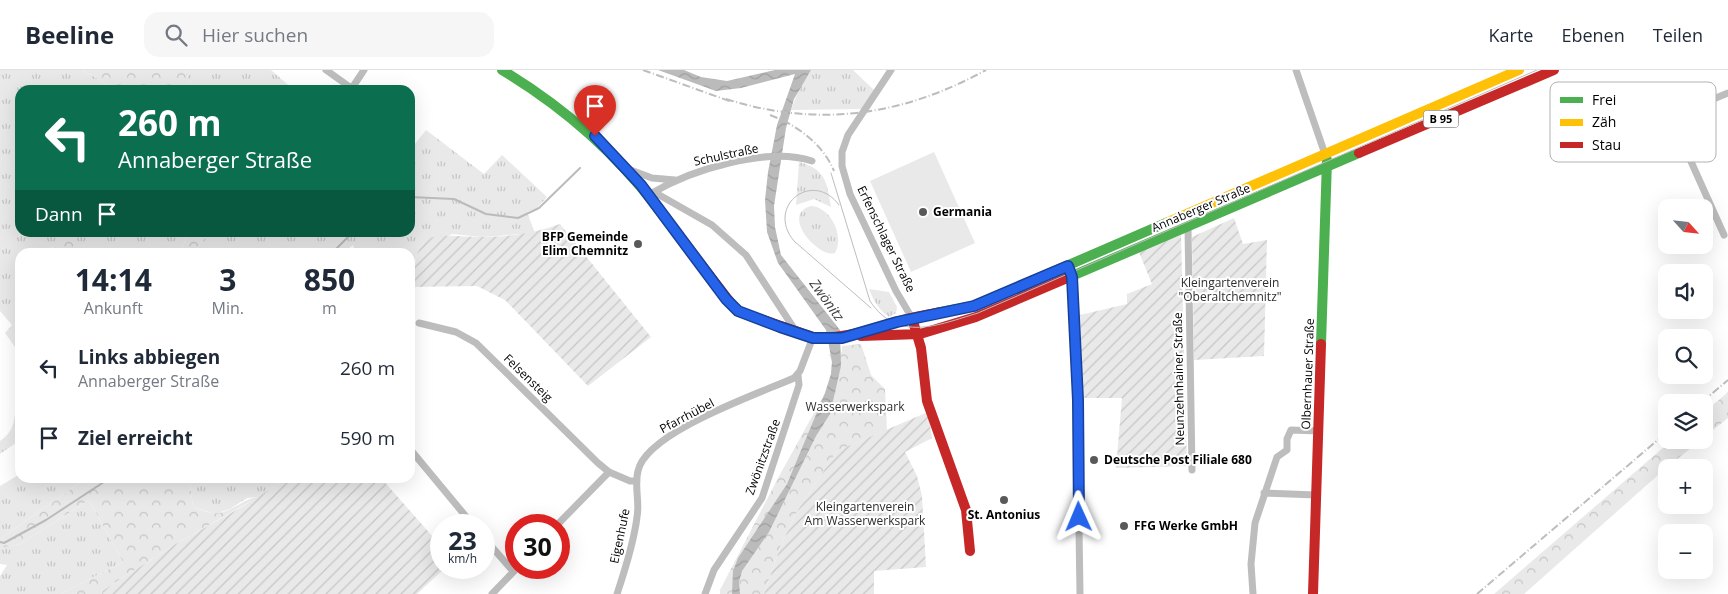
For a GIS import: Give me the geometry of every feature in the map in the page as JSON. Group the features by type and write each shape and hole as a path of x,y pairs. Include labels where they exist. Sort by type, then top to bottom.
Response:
{"main road":[{"name":"Annaberger Straße","path":"502,70 540,92 576,119 652,193 720,292 738,311 813,338 825,339 920,334 955,325 1188,228 1518,70"},
{"name":"Annaberger Straße","path":"846,337 912,318 974,306 1326,161 1554,70"},
{"name":"Olbernhauer Straße","path":"1313,594 1326,161"},
{"name":"Erfenschlager Straße","path":"912,318 920,334 927,398 934,425 966,505 970,551"}],"street":[{"path":"326,70 347,85"},
{"path":"355,85 364,70"},
{"name":"Erfenschlager Straße","path":"892,70 848,135 842,152 842,166 850,194 896,291 912,318"},
{"path":"1296,70 1326,161"},
{"path":"1716,98 1728,93"},
{"name":"Schulstraße","path":"652,193 676,180 704,170 755,158 787,158 812,161"},
{"path":"1691,162 1724,235"},
{"name":"Schulstraße","path":"628,169 652,178 676,180"},
{"path":"652,193 712,225 746,255 796,332"},
{"name":"Neunzehnhainer Straße","path":"1188,228 1192,470"},
{"path":"1068,266 1072,277 1078,400 1080,594"},
{"name":"Felsensteig","path":"418,323 456,332 476,344 598,464 609,472"},
{"path":"798,375 813,338"},
{"name":"Pfarrhübel","path":"637,481 641,461 674,433 798,375"},
{"name":"Zwönitzstraße","path":"705,594 714,570 762,498 799,385 798,375"},
{"path":"1253,594 1251,564 1254,531 1264,493 1277,457 1287,450 1286,438 1291,430 1319,431"},
{"path":"415,455 464,514"},
{"path":"568,514 609,472 630,481 637,481"},
{"name":"Eigenhufe","path":"617,594 637,517 637,481"},
{"path":"1264,493 1316,495"},
{"path":"495,549 505,559"},
{"path":"492,594 506,579"}],"green space":[{"path":"0,70 82,70 109,85 15,85 15,237 187,237 182,248 85,248 83,244 51,248 15,248 15,347 5,333 12,325 0,311"},
{"path":"82,70 184,70 192,85 109,85"},
{"path":"184,70 271,70 288,85 192,85"},
{"path":"811,70 853,70 876,92 864,109 791,110 801,84"},
{"path":"426,130 484,174 502,155 547,197 537,208 527,212 535,233 482,237 452,234 417,254 415,262 415,248 354,248 353,245 349,248 197,248 206,237 415,237 415,144"},
{"name":"Germania","path":"934,152 975,243 911,272 870,181"},
{"path":"799,162 814,168 823,177 831,207 814,199 796,205"},
{"path":"811,206 824,211 834,223 838,238 838,246 835,253 828,253 820,249 805,235 799,218 802,211"},
{"name":"Kleingartenverein \"Oberaltchemnitz\"","path":"1234,218 1243,244 1267,240 1264,356 1194,360 1192,237"},
{"path":"560,224 651,337 588,386 505,300 477,286 415,287 415,263 417,254 425,239 447,236 503,236 541,230"},
{"name":"Kleingartenverein \"Oberaltchemnitz\"","path":"1181,235 1187,466 1116,468 1122,398 1083,398 1080,315 1127,304 1127,294 1152,284 1138,250"},
{"path":"70,237 83,244 85,248 52,248 64,238"},
{"path":"187,237 206,237 197,248 182,248"},
{"path":"869,289 889,292 897,307 896,313 889,317 885,314 872,297"},
{"name":"Wasserwerkspark","path":"861,344 871,375 885,389 887,430 837,451 796,513 781,545 764,594 720,594 720,590 777,480 825,393 831,374 832,362 829,354 842,352 842,346"},
{"path":"1728,392 1728,418 1713,430 1713,405"},
{"name":"Kleingartenverein Am Wasserwerkspark","path":"928,412 932,438 905,452 917,476 922,496 926,567 874,571 874,594 764,594 781,545 796,513 837,451"},
{"path":"15,413 15,444 0,454 0,441 10,431"},
{"path":"1662,449 1690,449 1677,459 1658,459 1658,475 1524,594 1494,594"},
{"path":"15,477 15,483 80,483 0,539 0,486"},
{"path":"80,483 190,483 193,507 213,513 224,512 252,498 258,497 174,545 102,591 104,594 60,594 123,562 89,500 20,544 0,548 0,539"},
{"path":"190,483 280,483 258,497 247,498 230,509 215,514 193,507"},
{"path":"280,483 385,483 430,534 430,579 433,579 417,594 104,594 102,591 174,545"},
{"path":"89,500 123,562 60,594 0,594 0,576 7,565 0,564 0,548 20,544"}],"water":[{"path":"658,70 684,70 701,77 727,81 775,70 811,70 794,99 786,128 774,206 775,227 781,255 840,330 841,366 830,414 816,436 769,532 742,571 739,582 740,594 732,594 733,571 738,558 787,484 831,374 832,362 826,330 778,263 767,232 765,200 768,172 777,125 795,74 741,88 716,91"}],"waterway":[{"path":"415,197 454,199 486,214 518,218 539,208 580,168"},
{"path":"337,248 348,237"},
{"path":"0,542 4,543 46,520 102,483"}],"tram line":[{"path":"831,173 870,301 881,314 893,322 906,326 934,326 978,313 1537,70"},
{"path":"839,205 828,195 817,191 806,191 796,196 789,205 785,216 787,228 794,241 871,308"}],"railway":[{"path":"643,70 732,102"},
{"path":"726,99 760,108 794,113 827,115 859,113 923,98 954,86 986,70"},
{"path":"770,115 790,124 808,137 823,152 834,171"},
{"path":"1711,394 1728,380"},
{"path":"1477,594 1658,440"}],"traffic: fast":[{"path":"502,70 566,114 585,130 622,166 656,206"},
{"path":"1065,279 1359,153"},
{"path":"1321,344 1327,160"},
{"path":"941,312 974,306 1168,222"}],"traffic: slow":[{"path":"1168,222 1519,70"}],"traffic: jam":[{"path":"1359,153 1554,70"},
{"path":"656,206 737,311 813,337 824,338 857,333 941,312"},
{"path":"861,336 920,334 976,317 1065,279"},
{"path":"912,318 921,348 927,401 966,510 970,551"},
{"path":"1313,594 1321,344"}],"place":[{"name":"Germania","path":"923,212"},
{"name":"BFP Gemeinde Elim Chemnitz","path":"638,244"},
{"name":"Deutsche Post Filiale 680","path":"1094,460"},
{"name":"St. Antonius","path":"1004,500"},
{"name":"FFG Werke GmbH","path":"1124,526"}],"route":[{"path":"595,136 641,185 726,299 738,311 813,338 842,338 897,322 974,306 1068,266 1072,277 1078,400 1079,517"}],"water label":[{"name":"Zwönitz","path":"827,300"}]}
